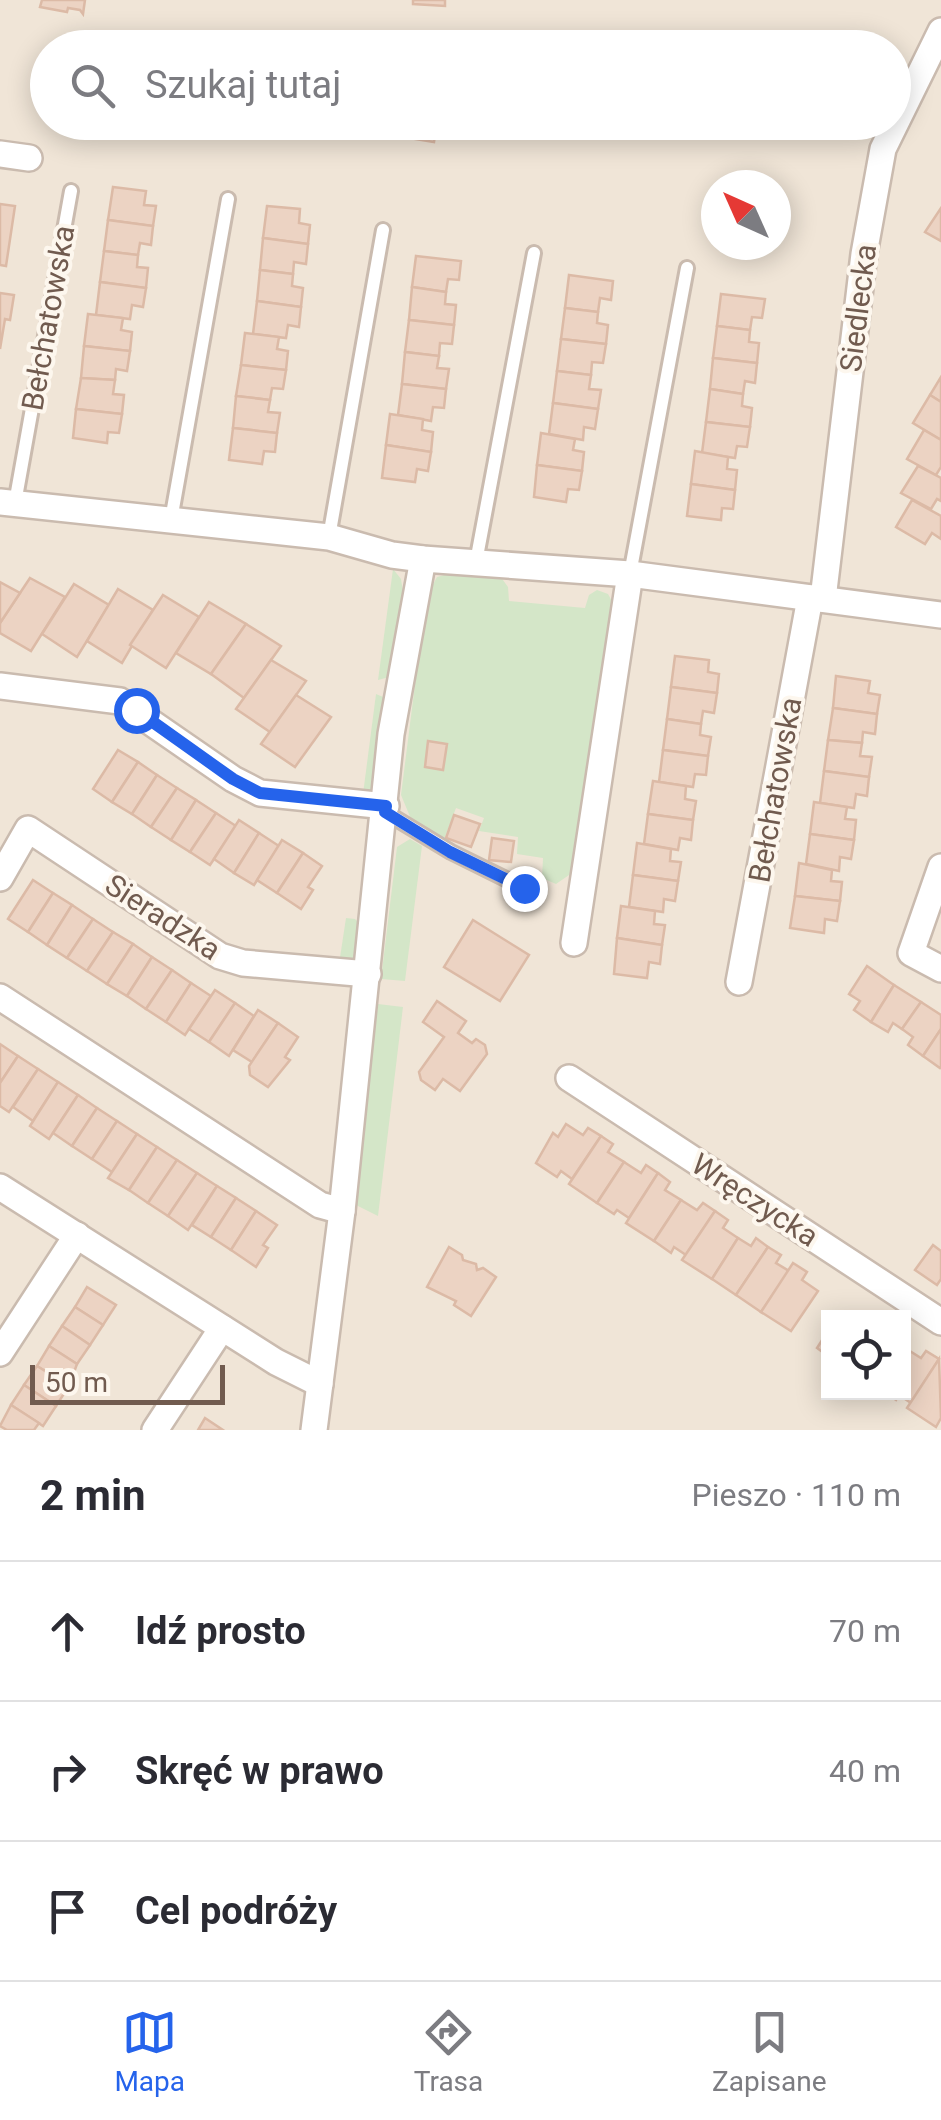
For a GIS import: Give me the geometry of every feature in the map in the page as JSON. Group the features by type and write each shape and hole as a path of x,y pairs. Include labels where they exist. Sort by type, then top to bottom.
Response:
{"street":[{"name":"Siedlecka","path":"911,92 941,31"},
{"name":"Siedlecka","path":"816,598 864,254 878,166 887,140"},
{"path":"0,154 28,158"},
{"name":"Bełchatowska","path":"8,502 329,536 392,555 423,559 630,574 941,614"},
{"path":"314,1430 342,1211 391,734 423,559"},
{"path":"574,943 630,574"},
{"name":"Bełchatowska","path":"739,982 816,598"},
{"path":"0,686 120,701 233,779 260,793 386,809"},
{"name":"Sieradzka","path":"0,878 28,829 220,956 244,964 368,974"},
{"path":"941,867 912,953 941,969"},
{"path":"0,997 320,1205 342,1211"},
{"name":"Wręczycka","path":"569,1078 941,1322"},
{"path":"0,1187 276,1362 320,1384"},
{"path":"0,1352 77,1235"},
{"path":"155,1430 222,1328"}],"lane":[{"name":"Bełchatowska","path":"8,502 70,191"},
{"path":"171,520 228,199"},
{"path":"329,536 383,230"},
{"path":"476,562 534,253"},
{"path":"630,574 687,268"},
{"path":"386,809 450,852 524,888"}],"shaded area":[{"path":"0,0 941,0 941,1430 0,1430"}],"green space":[{"path":"393,569 401,579 403,592 393,676 378,680"},
{"path":"455,572 500,576 508,587 509,601 585,608 589,595 597,590 608,594 614,605 572,873 556,884 542,878 543,858 517,854 518,837 479,831 484,818 456,808 443,842 411,819 401,795 426,598 437,577"},
{"path":"376,694 388,699 375,791 363,794"},
{"path":"410,839 422,846 405,981 381,979 397,847"},
{"path":"346,918 355,919 363,927 357,960 339,964"},
{"path":"378,1004 403,1007 378,1216 354,1204"}],"building":[{"path":"42,0 85,0 83,14 68,8 67,12 40,7"},
{"path":"413,0 445,0 445,6 413,4"},
{"path":"113,187 146,191 144,205 156,206 153,226 108,220"},
{"path":"0,204 15,206 6,266 0,265"},
{"path":"267,206 300,209 299,223 310,225 308,244 263,238"},
{"path":"941,208 941,241 925,232"},
{"path":"108,220 153,226 151,245 140,243 138,255 104,251"},
{"path":"263,238 308,244 306,264 294,262 293,274 260,270"},
{"path":"104,251 138,255 137,267 148,268 146,288 100,282"},
{"path":"416,256 461,261 459,280 448,279 446,292 412,287"},
{"path":"260,270 293,274 292,286 303,288 301,307 257,301"},
{"path":"569,275 613,281 611,300 600,298 598,312 565,308"},
{"path":"100,282 146,288 143,307 132,305 130,319 96,315"},
{"path":"412,287 446,292 445,304 456,305 454,325 409,320"},
{"path":"0,293 14,295 0,349"},
{"path":"721,294 765,299 762,318 752,317 750,330 717,326"},
{"path":"257,301 301,307 299,327 288,325 286,338 253,334"},
{"path":"565,308 598,312 597,323 608,325 606,344 561,339"},
{"path":"88,314 123,318 121,330 132,332 130,351 84,346"},
{"path":"409,320 454,325 452,344 440,343 439,356 405,352"},
{"path":"717,326 750,330 749,342 759,343 757,363 713,358"},
{"path":"245,333 279,337 277,349 288,351 286,370 241,365"},
{"path":"561,339 606,344 603,363 592,362 591,375 557,371"},
{"path":"84,346 130,351 127,371 116,369 115,380 81,378"},
{"path":"405,352 439,356 437,368 449,369 446,389 402,384"},
{"path":"713,358 757,363 755,383 745,381 743,394 710,389"},
{"path":"241,365 286,370 283,389 272,388 270,400 236,396"},
{"path":"557,371 591,375 589,389 601,390 598,409 553,403"},
{"path":"941,377 941,402 930,395"},
{"path":"81,378 115,380 113,394 124,395 122,414 76,409"},
{"path":"402,384 446,389 444,408 433,407 431,421 398,415"},
{"path":"710,389 743,394 742,406 752,408 750,427 706,422"},
{"path":"930,395 941,402 941,440 913,423"},
{"path":"236,396 270,400 268,412 280,413 277,433 233,428"},
{"path":"553,403 598,409 595,429 584,427 583,440 549,434"},
{"path":"76,409 122,414 119,433 108,432 107,443 73,438"},
{"path":"390,414 423,419 422,430 433,432 431,452 386,445"},
{"path":"706,422 750,427 747,447 737,446 735,458 702,453"},
{"path":"233,428 277,433 275,452 264,451 262,464 229,460"},
{"path":"924,430 941,440 941,467 936,475 907,459"},
{"path":"541,433 575,439 573,450 584,452 582,471 537,465"},
{"path":"386,445 431,452 428,471 417,469 415,482 382,478"},
{"path":"695,451 728,457 727,469 737,470 735,490 691,484"},
{"path":"537,465 582,471 579,490 568,489 566,502 534,497"},
{"path":"918,466 941,478 941,501 937,499 931,509 901,493"},
{"path":"691,484 735,490 733,509 722,508 721,520 687,516"},
{"path":"912,500 941,516 941,539 932,533 925,544 896,527"},
{"path":"30,578 65,597 31,651 0,633 0,623"},
{"path":"0,582 20,593 0,623"},
{"path":"74,584 109,605 77,657 42,634"},
{"path":"118,589 153,610 122,663 87,641"},
{"path":"163,595 199,617 166,668 130,645"},
{"path":"209,602 246,624 211,674 176,653"},
{"path":"246,624 281,646 244,698 211,674"},
{"path":"675,656 709,660 708,672 719,674 717,693 671,687"},
{"path":"271,660 306,681 270,732 236,709"},
{"path":"836,676 870,681 868,693 880,695 877,714 833,708"},
{"path":"671,687 717,693 714,713 703,711 701,724 667,719"},
{"path":"296,695 331,717 295,767 261,744"},
{"path":"833,708 877,714 875,734 863,732 862,743 828,740"},
{"path":"667,719 701,724 700,735 711,737 708,756 663,750"},
{"path":"828,740 862,743 860,756 872,757 869,777 824,771"},
{"path":"428,741 447,744 443,770 425,767"},
{"path":"118,750 138,762 112,802 93,789"},
{"path":"663,750 708,756 706,775 695,774 693,787 659,782"},
{"path":"138,762 157,775 132,814 112,802"},
{"path":"824,771 869,777 867,796 856,794 854,808 820,803"},
{"path":"157,775 177,788 151,827 132,814"},
{"path":"653,781 686,786 685,799 696,801 693,820 648,814"},
{"path":"177,788 196,800 171,840 151,827"},
{"path":"196,800 216,813 190,852 171,840"},
{"path":"814,802 847,807 845,819 856,820 854,840 810,834"},
{"path":"216,813 236,826 210,865 190,852"},
{"path":"648,814 693,820 691,840 680,838 678,850 644,844"},
{"path":"454,815 480,824 471,847 446,838"},
{"path":"239,820 259,833 234,873 214,859"},
{"path":"259,833 279,846 254,885 234,873"},
{"path":"810,834 854,840 851,859 840,857 839,871 806,864"},
{"path":"492,838 514,841 511,862 489,860"},
{"path":"282,840 303,853 277,893 257,880"},
{"path":"637,843 671,849 670,861 681,862 678,881 633,875"},
{"path":"303,853 322,866 308,887 313,890 301,909 277,893"},
{"path":"799,863 832,870 831,881 842,882 840,901 795,896"},
{"path":"633,875 678,881 675,901 664,899 663,912 629,907"},
{"path":"33,880 53,893 28,932 8,919"},
{"path":"53,893 72,905 47,945 28,932"},
{"path":"795,896 840,901 837,921 825,919 824,933 790,928"},
{"path":"72,905 93,919 67,958 47,945"},
{"path":"621,906 655,911 654,924 665,925 662,945 617,938"},
{"path":"93,919 113,932 87,971 67,958"},
{"path":"473,920 529,955 500,1001 444,967"},
{"path":"113,932 133,944 107,984 87,971"},
{"path":"617,938 662,945 660,964 649,962 647,978 614,974"},
{"path":"133,944 152,957 127,996 107,984"},
{"path":"152,957 172,970 146,1009 127,996"},
{"path":"867,966 894,985 871,1022 854,1010 860,1001 849,994"},
{"path":"172,970 191,983 166,1022 146,1009"},
{"path":"191,983 211,996 185,1035 166,1022"},
{"path":"894,985 921,1002 902,1029 893,1023 888,1032 871,1022"},
{"path":"215,990 235,1003 209,1042 189,1029"},
{"path":"437,1001 466,1021 458,1033 472,1043 476,1039 485,1045 487,1054 460,1091 443,1079 435,1090 421,1080 419,1072 444,1037 423,1022"},
{"path":"921,1002 941,1015 941,1029 923,1056 908,1045 913,1037 902,1029"},
{"path":"235,1003 254,1016 229,1056 209,1042"},
{"path":"258,1010 278,1023 252,1062 233,1050"},
{"path":"278,1023 298,1037 285,1057 290,1060 268,1087 250,1075 249,1066"},
{"path":"941,1029 941,1067 940,1068 923,1056"},
{"path":"0,1044 18,1056 0,1083"},
{"path":"18,1056 38,1069 9,1112 0,1106 0,1083"},
{"path":"38,1069 58,1082 33,1121 13,1107"},
{"path":"58,1082 78,1095 49,1139 30,1126"},
{"path":"78,1095 97,1108 72,1146 53,1133"},
{"path":"97,1108 117,1121 92,1159 72,1146"},
{"path":"117,1121 137,1134 112,1172 92,1159"},
{"path":"566,1124 583,1135 588,1128 601,1136 572,1179 561,1171 557,1177 536,1163 553,1133 558,1137"},
{"path":"137,1134 157,1147 129,1190 108,1178"},
{"path":"601,1136 613,1144 608,1152 624,1162 597,1203 569,1184"},
{"path":"157,1147 177,1160 148,1203 129,1190"},
{"path":"177,1160 197,1173 168,1216 148,1203"},
{"path":"624,1162 641,1173 646,1165 658,1173 629,1218 597,1203"},
{"path":"197,1173 217,1186 188,1230 168,1216"},
{"path":"658,1173 670,1182 665,1190 681,1200 654,1241 626,1223"},
{"path":"217,1186 236,1198 211,1237 192,1225"},
{"path":"236,1198 256,1211 231,1250 211,1237"},
{"path":"681,1200 697,1210 703,1203 715,1211 686,1255 674,1247 671,1253 654,1241"},
{"path":"256,1211 277,1225 263,1245 268,1248 256,1267 231,1250"},
{"path":"715,1211 728,1220 723,1228 738,1238 712,1279 682,1260"},
{"path":"738,1238 751,1246 756,1238 768,1247 736,1295 712,1279"},
{"path":"933,1245 941,1251 941,1279 937,1285 915,1270"},
{"path":"449,1247 463,1260 476,1264 477,1270 483,1268 496,1277 471,1316 454,1305 456,1301 427,1287"},
{"path":"768,1247 781,1255 776,1263 789,1271 761,1312 736,1295"},
{"path":"793,1263 807,1272 802,1280 818,1291 791,1331 761,1312"},
{"path":"87,1287 116,1305 103,1325 75,1307"},
{"path":"75,1307 103,1325 90,1345 62,1326"},
{"path":"62,1326 90,1345 77,1364 49,1346"},
{"path":"49,1346 77,1364 69,1386 37,1366"},
{"path":"926,1351 939,1359 911,1403 906,1400 911,1400 911,1352 921,1358"},
{"path":"939,1359 941,1418 936,1427 907,1408"},
{"path":"37,1366 69,1386 56,1406 24,1385"},
{"path":"24,1385 56,1406 43,1426 11,1405"},
{"path":"11,1405 39,1423 34,1430 7,1430 0,1426"},
{"path":"205,1418 223,1430 198,1430"}],"route":[{"path":"136,710 250,789 275,796 386,806 385,812 422,836 524,888"}]}
